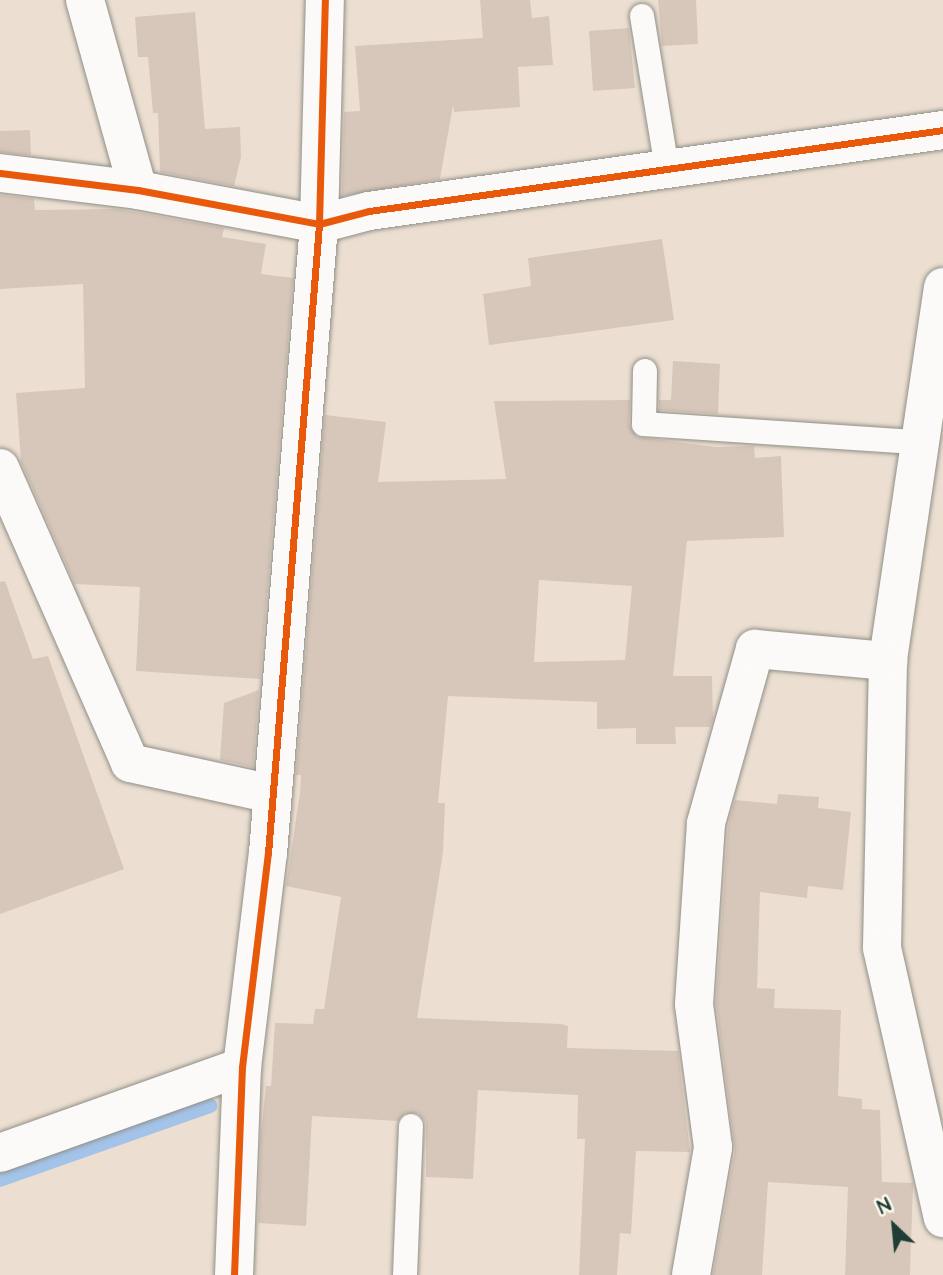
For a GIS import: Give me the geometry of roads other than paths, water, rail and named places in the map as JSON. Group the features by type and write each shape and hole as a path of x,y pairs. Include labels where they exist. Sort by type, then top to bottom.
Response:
{"street":[{"path":"85,0 138,190"},
{"path":"234,1275 242,1067 272,794 319,224 325,0"},
{"path":"0,173 138,190 319,224 369,211 943,130"},
{"path":"943,287 917,442 888,661 882,948 943,1218"},
{"path":"0,468 130,763 272,794"},
{"path":"691,1275 713,1147 694,1004 706,823 755,649 888,661"},
{"path":"0,1153 242,1067"}],"lane":[{"path":"642,16 667,169"},
{"path":"645,371 644,424 917,442"},
{"path":"405,1275 411,1126"}],"waterway":[{"path":"0,1180 210,1106"}]}
